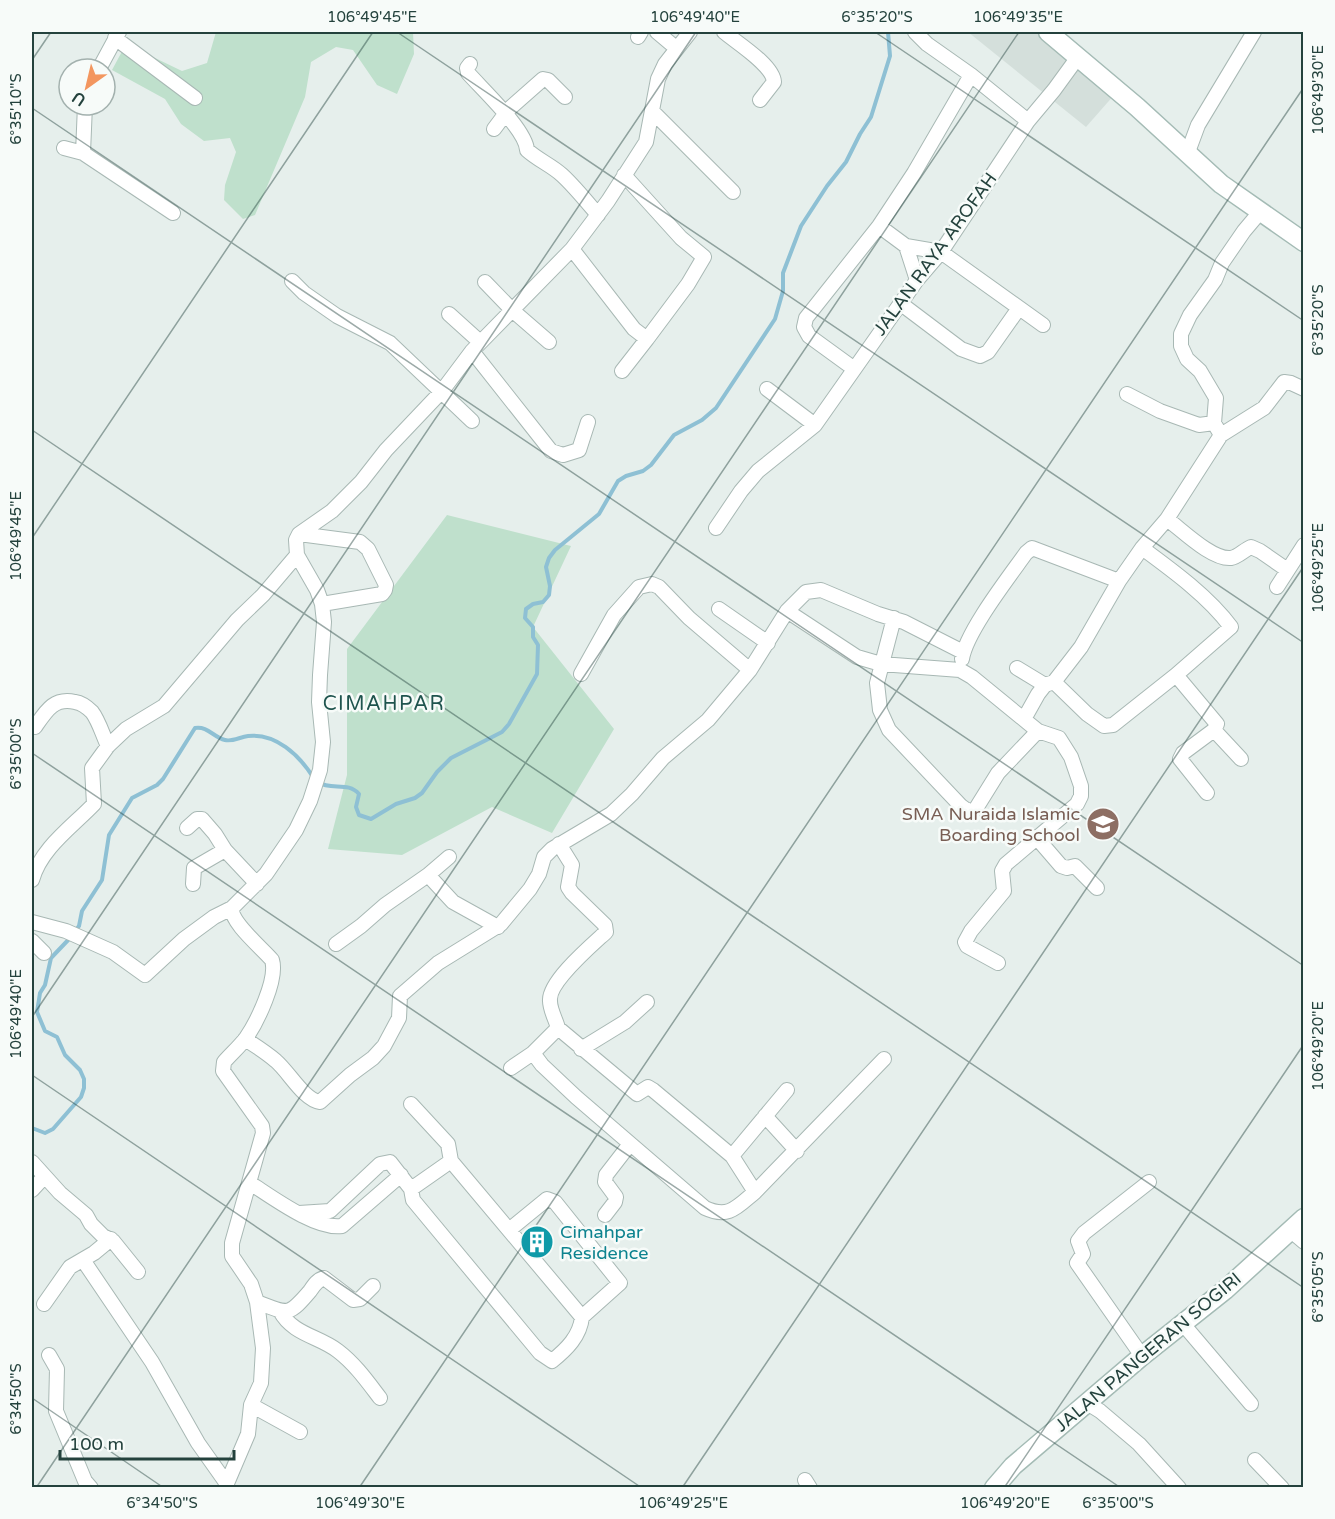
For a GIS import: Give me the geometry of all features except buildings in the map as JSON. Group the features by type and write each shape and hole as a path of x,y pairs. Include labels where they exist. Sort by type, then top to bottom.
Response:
{"street":[{"path":"657,32 676,48"},
{"path":"32,922 66,931 113,952 145,975 184,939 214,917 232,908 279,857 296,830 315,787 320,770 323,742 320,702 324,622 322,604 317,590 297,555 295,545 299,534 332,511 442,390 476,347 572,249 598,215 646,142 658,79 676,48 690,32"},
{"path":"724,32 766,66 773,75 774,82 760,100"},
{"path":"915,32 927,44 971,75 1028,121"},
{"path":"1048,32 1188,152 1221,184 1304,242"},
{"path":"1188,152 1198,125 1254,32"},
{"path":"105,57 117,35 195,98"},
{"name":"JALAN RAYA AROFAH","path":"716,528 741,491 758,471 815,425 836,398 853,368 916,280 941,252 1028,121 1078,57"},
{"path":"470,64 467,68 468,73 505,113 527,142 527,150 564,177 598,215"},
{"path":"853,368 809,336 804,327 806,318 879,225 914,173 971,75"},
{"path":"494,129 505,113 543,80 548,80 565,97"},
{"path":"652,111 733,192"},
{"path":"84,153 85,117"},
{"path":"64,148 84,153 173,213"},
{"path":"622,371 687,284 704,257 681,238 624,175"},
{"path":"1024,719 1038,693 1050,683 1081,647 1119,581 1142,548 1167,519 1218,429 1216,398 1200,371 1187,359 1181,346 1181,334 1190,315 1215,280 1222,263 1260,212"},
{"path":"879,225 906,246 941,252 1043,325"},
{"path":"906,246 916,280"},
{"path":"572,249 634,329 647,339"},
{"path":"292,281 304,293 337,316 390,343 472,421"},
{"path":"485,282 512,310 549,342"},
{"path":"900,303 961,349 980,356 988,352 1019,308"},
{"path":"449,314 476,347 551,451 563,455 579,450 588,422"},
{"path":"1127,394 1160,411 1199,426 1218,429 1264,408 1284,382 1304,389"},
{"path":"767,389 815,425"},
{"path":"1167,519 1217,555 1228,558 1236,557 1240,552 1251,547 1260,550 1286,569"},
{"path":"299,534 360,542 368,549 386,585 382,594 322,604"},
{"path":"1276,587 1304,545"},
{"path":"960,670 963,652 971,634 1026,553 1032,548 1119,581"},
{"path":"1017,668 1050,683 1104,726 1113,725 1231,627 1221,613 1142,548"},
{"path":"32,880 35,867 46,850 94,804 92,768 108,746 126,729 164,706 237,620 263,595 297,555"},
{"path":"581,674 614,615 639,587 652,584 659,586 689,618 750,670"},
{"path":"245,1039 276,1061 307,1095 321,1102 384,1046 399,1018 400,996 417,979 452,953 498,927 530,889 539,874 544,857 559,844 611,814 663,758 708,720 750,670 787,610 806,592 821,590 878,614 894,618 963,652"},
{"path":"719,609 768,643"},
{"path":"787,610 857,657 881,664 960,670 1038,731 1059,738 1076,768 1081,796 1073,808 1006,864 1002,871 1004,891 971,931 965,942 967,946 998,963"},
{"path":"894,618 876,683 880,711 889,730 961,806 968,810 975,810 998,773 1038,731"},
{"path":"1176,675 1215,722 1214,730 1183,753 1180,759 1207,793"},
{"path":"35,728 54,703 62,700 83,704 93,713 108,746"},
{"path":"1214,730 1241,759"},
{"path":"187,828 197,819 202,819 225,850 256,884"},
{"path":"1036,837 1061,866 1067,868 1075,866 1097,888"},
{"path":"559,844 572,865 568,887 605,925 606,932 572,965 553,988 549,999 558,1028 637,1094 648,1087 653,1090 732,1156 755,1192"},
{"path":"193,884 192,871 194,868 225,850"},
{"path":"336,944 449,857"},
{"path":"428,875 453,902 498,927"},
{"path":"226,1486 248,1434 251,1405 261,1383 263,1348 257,1302 251,1284 232,1256 232,1243 263,1133 262,1126 223,1071 224,1062 245,1039 258,1017 274,967 272,960 232,916 232,908"},
{"path":"32,941 44,953"},
{"path":"581,1049 625,1022 647,1002"},
{"path":"511,1068 533,1053 558,1028"},
{"path":"533,1053 542,1065 576,1097 697,1202 715,1212 732,1212 755,1192 884,1059"},
{"path":"732,1156 787,1090"},
{"path":"411,1104 448,1144 451,1161 582,1317"},
{"path":"765,1116 797,1151"},
{"path":"605,1215 616,1197 605,1182 606,1175 630,1144"},
{"path":"411,1189 451,1161"},
{"path":"32,1162 44,1177 86,1215 103,1236 111,1239 138,1272"},
{"path":"299,1213 330,1210 380,1164 390,1162 411,1189 413,1200 540,1353 552,1361 563,1353 580,1329 582,1317 620,1283 555,1202 547,1199 509,1230"},
{"path":"250,1183 299,1213 332,1227 342,1226 401,1175"},
{"path":"32,1190 44,1177"},
{"path":"1142,1356 1077,1263 1083,1254 1078,1241 1084,1233 1149,1182"},
{"name":"JALAN PANGERAN SOGIRI","path":"994,1488 1013,1466 1142,1356 1225,1290 1264,1253 1299,1230"},
{"path":"44,1304 70,1267 111,1239"},
{"path":"83,1260 152,1362 198,1443 226,1486"},
{"path":"257,1302 288,1312 296,1308 320,1279 324,1278 353,1300 360,1299 373,1286"},
{"path":"280,1311 296,1329 332,1347 350,1360 380,1398"},
{"path":"1182,1324 1251,1404"},
{"path":"49,1355 57,1369 56,1411 85,1481 91,1488"},
{"path":"1087,1403 1139,1444 1179,1488"},
{"path":"251,1405 300,1432"},
{"path":"1255,1461 1282,1488"}],"shaded area":[{"path":"968,32 1041,32 1115,94 1086,127"}],"green space":[{"path":"216,32 413,32 414,54 397,94 377,85 353,50 336,47 311,62 305,97 255,215 243,219 224,200 225,185 236,152 230,138 204,141 181,124 165,99 117,73 117,61 126,44 182,71 207,63"},
{"path":"447,515 571,546 533,627 614,729 552,833 492,807 402,855 328,849 347,775 347,649"}],"waterway":[{"path":"318,782 323,785 355,790 359,794 356,807 359,815 371,819 396,804 415,798 422,793 437,772 451,758 502,732 509,724 537,674 538,645 533,637 533,627 525,618 526,609 533,604 543,602 549,595 550,586 546,567 549,558 555,550 599,514 618,481 643,471 651,465 674,435 702,420 716,408 775,319 783,291 783,273 801,226 846,162 871,117 890,56 888,32"},
{"path":"75,931 79,926 82,911 102,880 109,835 132,798 157,785 163,779 195,728 207,730 225,740 248,736 268,738 286,747 313,777"},
{"path":"32,1128 45,1133 53,1129 81,1097 84,1088 84,1079 80,1070 65,1055 57,1037 45,1031 37,1012 40,993 45,985 51,958 71,937"}],"place":[{"name":"SMA Nuraida Islamic Boarding School","path":"1103,824"},
{"name":"Cimahpar Residence","path":"537,1242"}],"district":[{"name":"CIMAHPAR","path":"384,704"}]}
